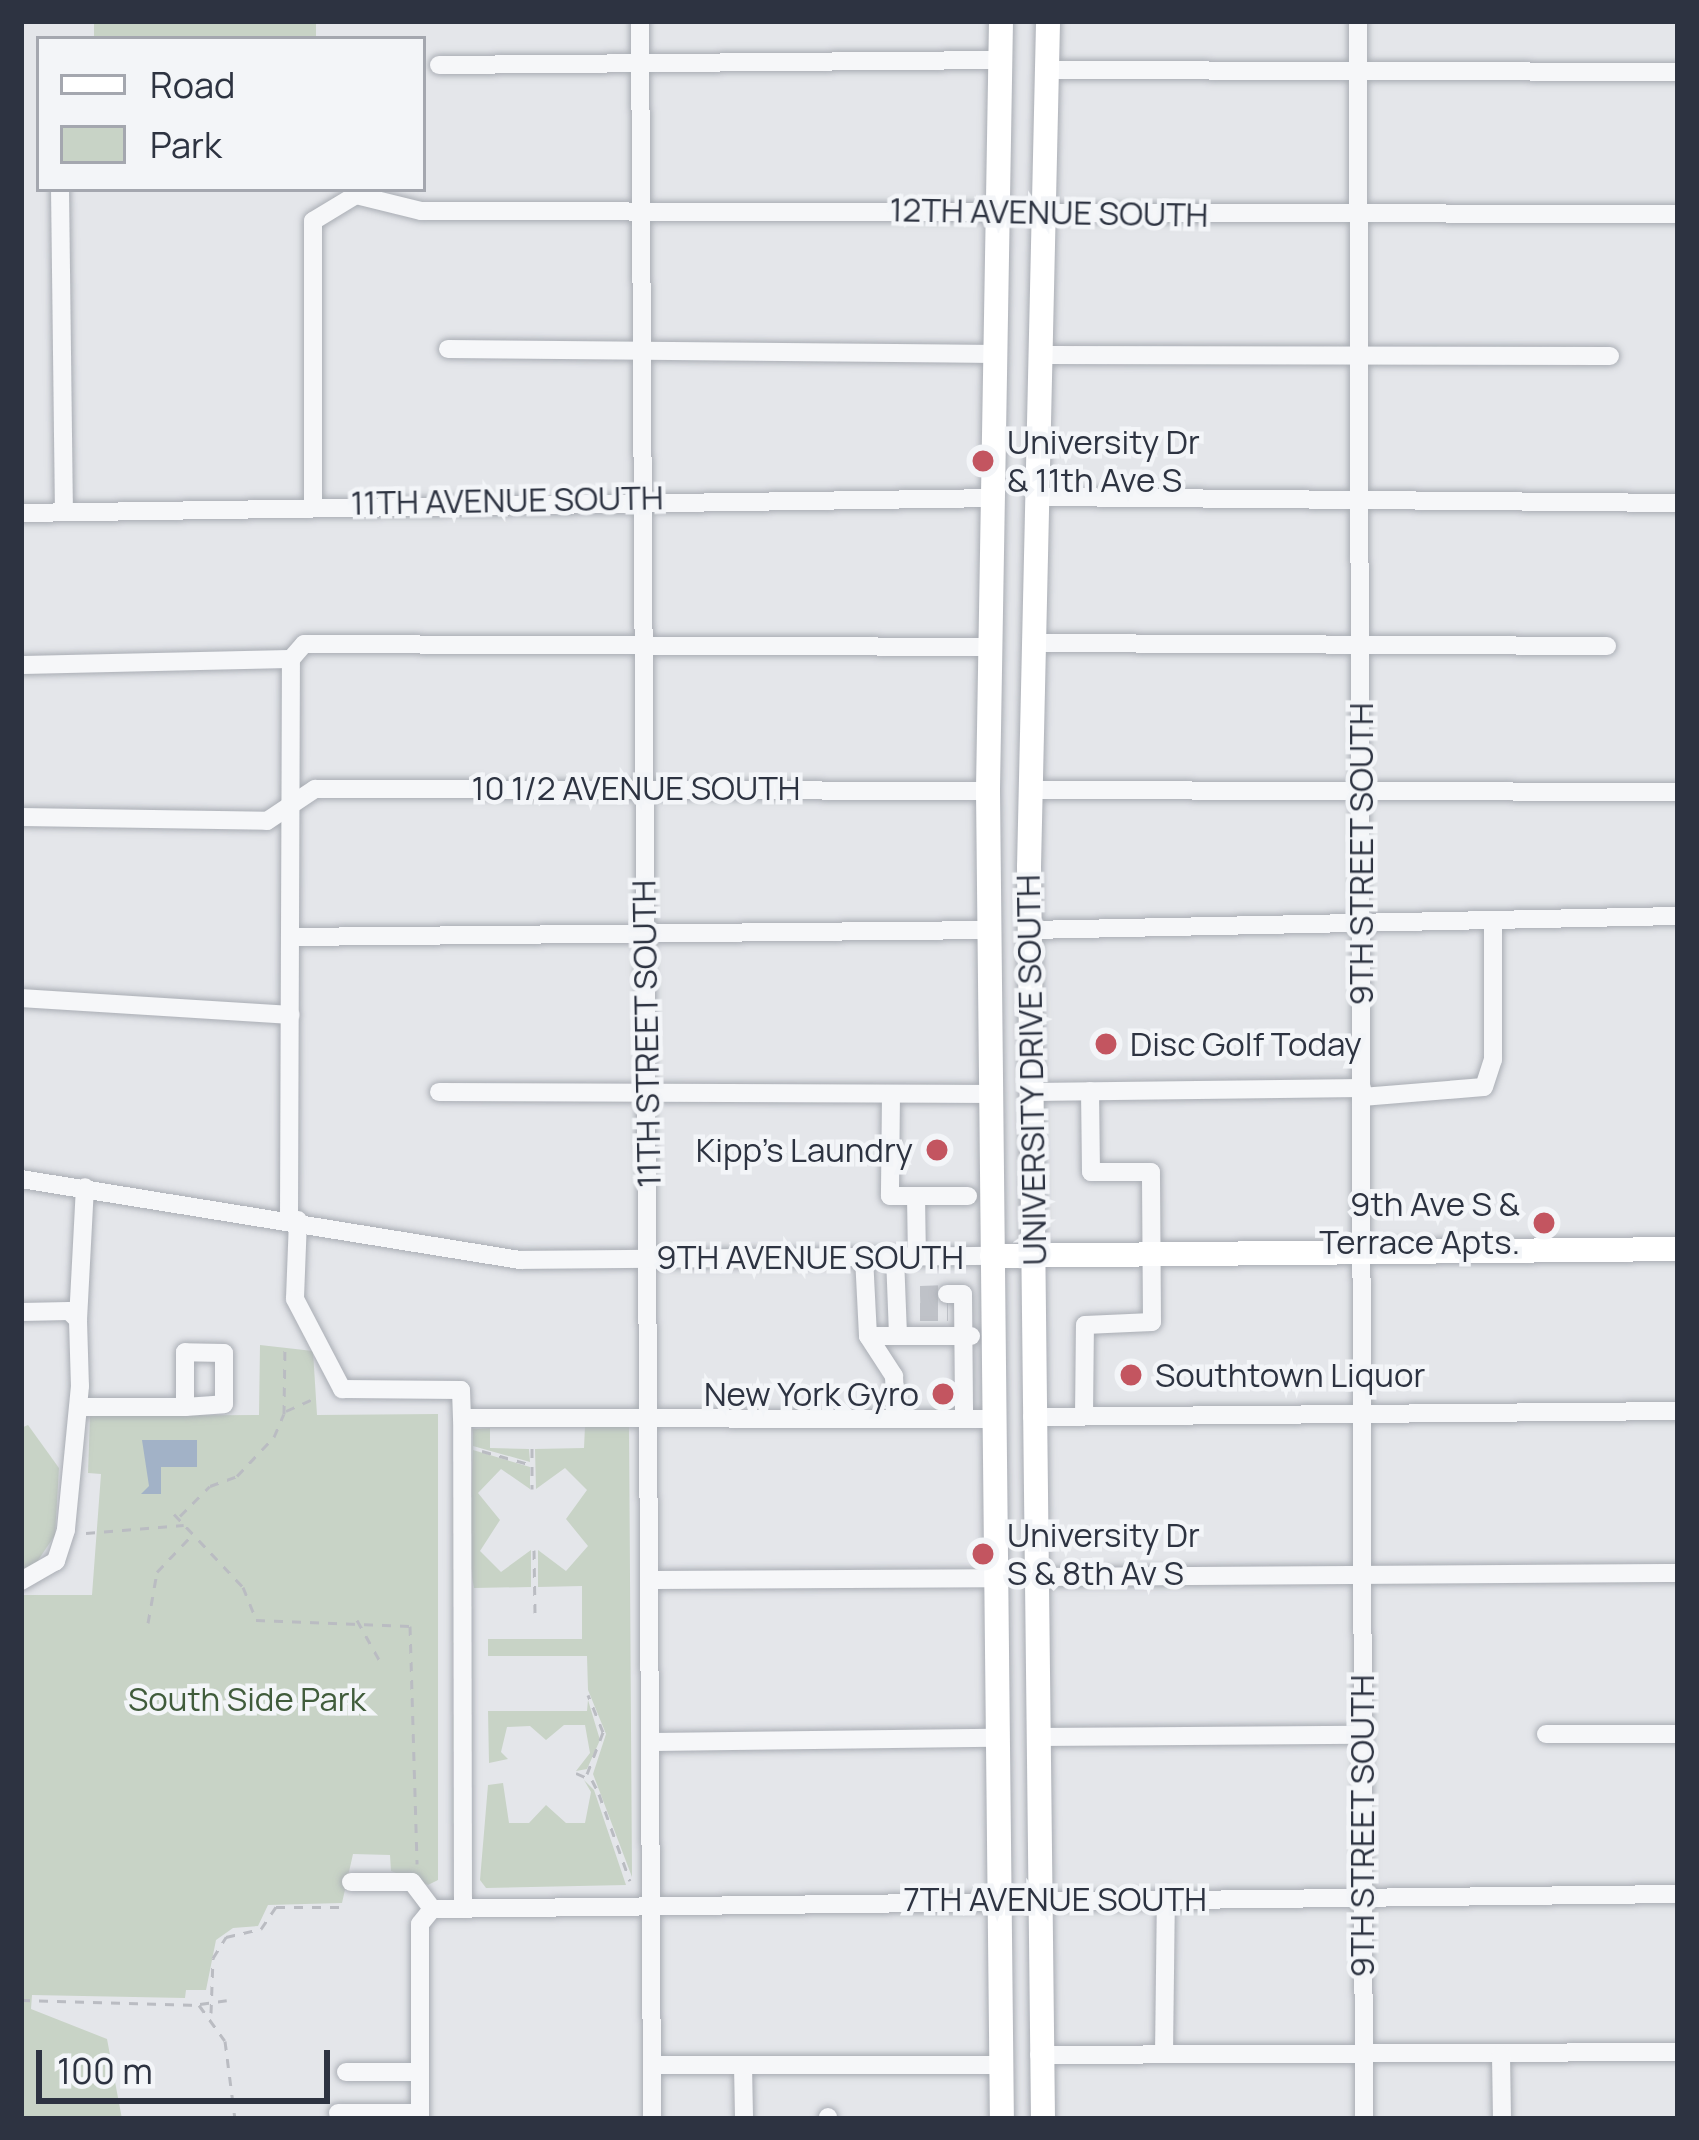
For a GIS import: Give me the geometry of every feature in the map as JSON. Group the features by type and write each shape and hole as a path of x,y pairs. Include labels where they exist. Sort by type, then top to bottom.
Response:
{"main road":[{"name":"UNIVERSITY DRIVE SOUTH","path":"1001,21 988,791 994,1094 991,1578 1002,2119"},
{"name":"UNIVERSITY DRIVE SOUTH","path":"1043,2119 1031,1417 1030,790 1043,497 1048,21"},
{"name":"9TH AVENUE SOUTH","path":"992,1256 1678,1249"}],"street":[{"name":"11TH STREET SOUTH","path":"640,21 644,934 653,1580 652,2119"},
{"name":"9TH STREET SOUTH","path":"1358,21 1362,1093 1357,1252 1364,2119"},
{"path":"439,65 1001,60"},
{"path":"1048,70 1678,72"},
{"path":"60,192 64,510"},
{"name":"12TH AVENUE SOUTH","path":"313,503 313,221 356,195 421,211 1678,214"},
{"path":"448,349 995,354"},
{"path":"1044,355 1610,356"},
{"path":"1043,497 1360,505 1678,503"},
{"name":"11TH AVENUE SOUTH","path":"21,513 313,503 993,498"},
{"path":"1038,643 1607,646"},
{"path":"463,1906 461,1390 342,1389 295,1299 291,659 304,644 990,647"},
{"path":"21,665 291,659"},
{"name":"10 1/2 AVENUE SOUTH","path":"21,818 267,820 315,789 988,791"},
{"path":"1030,790 1678,792"},
{"path":"1030,930 1678,916"},
{"path":"1033,1092 1362,1093 1484,1088 1493,1060 1493,922"},
{"path":"290,937 990,930"},
{"path":"21,998 290,1015"},
{"path":"1084,1416 1085,1325 1152,1322 1151,1172 1091,1172 1090,1091"},
{"path":"439,1092 994,1094"},
{"path":"891,1094 890,1196 968,1196"},
{"name":"9TH AVENUE SOUTH","path":"21,1179 293,1220 475,1255 992,1256"},
{"path":"21,1581 56,1561 66,1530 79,1407 78,1320 86,1187"},
{"path":"916,1196 917,1256"},
{"path":"865,1257 868,1336 894,1376 896,1419"},
{"path":"895,1257 898,1336"},
{"path":"896,1304 920,1304"},
{"path":"953,1306 964,1336 964,1419"},
{"path":"21,1312 69,1311 78,1320"},
{"path":"868,1336 992,1335"},
{"path":"79,1407 185,1407"},
{"path":"1031,1417 1678,1411"},
{"path":"462,1418 992,1419"},
{"path":"1034,1577 1678,1573"},
{"path":"653,1580 991,1578"},
{"path":"1546,1734 1678,1734"},
{"path":"1036,1737 1361,1735"},
{"path":"652,1742 993,1738"},
{"path":"338,2113 420,2116 420,1924 432,1909 412,1882 351,1882"},
{"name":"7TH AVENUE SOUTH","path":"432,1909 1037,1898 1678,1894"},
{"path":"1164,2054 1166,1898"},
{"path":"1039,2054 1678,2052"},
{"path":"1501,2054 1502,2119"},
{"path":"652,2065 999,2065"},
{"path":"743,2065 744,2119"},
{"path":"346,2072 420,2072"}],"path":[{"path":"285,1345 284,1412 250,1465 210,1486 176,1516 243,1587 256,1620 400,1620 414,1634 414,1877"},
{"path":"284,1412 317,1397"},
{"path":"470,1448 532,1465"},
{"path":"532,1448 532,1490"},
{"path":"66,1530 184,1525"},
{"path":"148,1623 157,1572 193,1534"},
{"path":"534,1550 535,1613"},
{"path":"357,1620 382,1665"},
{"path":"588,1695 603,1732 586,1775 637,1882"},
{"path":"576,1773 586,1775"},
{"path":"235,2119 230,2065 211,2014 213,1958 226,1937 261,1929 276,1907 348,1906"},
{"path":"21,2000 199,2005 227,2000"},
{"path":"199,2005 211,2014"}],"green space":[{"path":"94,21 316,21 316,36 94,36"},
{"name":"South Side Park","path":"260,1345 313,1351 317,1415 438,1414 438,1880 428,1885 391,1871 390,1855 353,1854 342,1903 268,1905 258,1926 233,1928 216,1940 206,1990 186,1990 185,1998 32,1995 31,2009 107,2039 122,2119 21,2119 21,1595 92,1595 101,1474 88,1473 90,1416 259,1415"},
{"path":"28,1425 59,1468 55,1535 31,1571 21,1572 21,1428"},
{"path":"585,1426 629,1426 632,1877 593,1774 606,1734 588,1690 587,1656 488,1656 488,1639 582,1639 582,1586 538,1587 538,1550 566,1571 588,1546 566,1519 587,1490 565,1468 536,1489 535,1449 584,1448"},
{"path":"490,1428 490,1448 529,1449 530,1462 473,1446 473,1429"},
{"path":"473,1450 530,1467 530,1489 501,1469 478,1493 500,1520 480,1551 501,1572 531,1550 531,1587 474,1588 468,1555"},
{"path":"588,1700 600,1740 587,1769 576,1771 590,1753 585,1725 564,1725 546,1740 530,1726 507,1727 501,1752 508,1759 489,1763 488,1711 587,1711"},
{"path":"584,1780 594,1790 626,1885 486,1888 480,1880 488,1785 503,1783 509,1823 529,1823 546,1805 566,1823 585,1823 591,1792"}],"water":[{"path":"142,1440 197,1440 197,1467 161,1467 161,1494 141,1494 149,1486"}],"tunnel":[{"path":"920,1295 947,1294"},
{"path":"920,1312 948,1312"}],"place":[{"name":"University Dr & 11th Ave S","path":"983,461"},
{"name":"Disc Golf Today","path":"1106,1044"},
{"name":"Kipp's Laundry","path":"937,1150"},
{"name":"9th Ave S & Terrace Apts.","path":"1544,1223"},
{"name":"Southtown Liquor","path":"1131,1375"},
{"name":"New York Gyro","path":"943,1394"},
{"name":"University Dr S & 8th Av S","path":"983,1554"}]}
